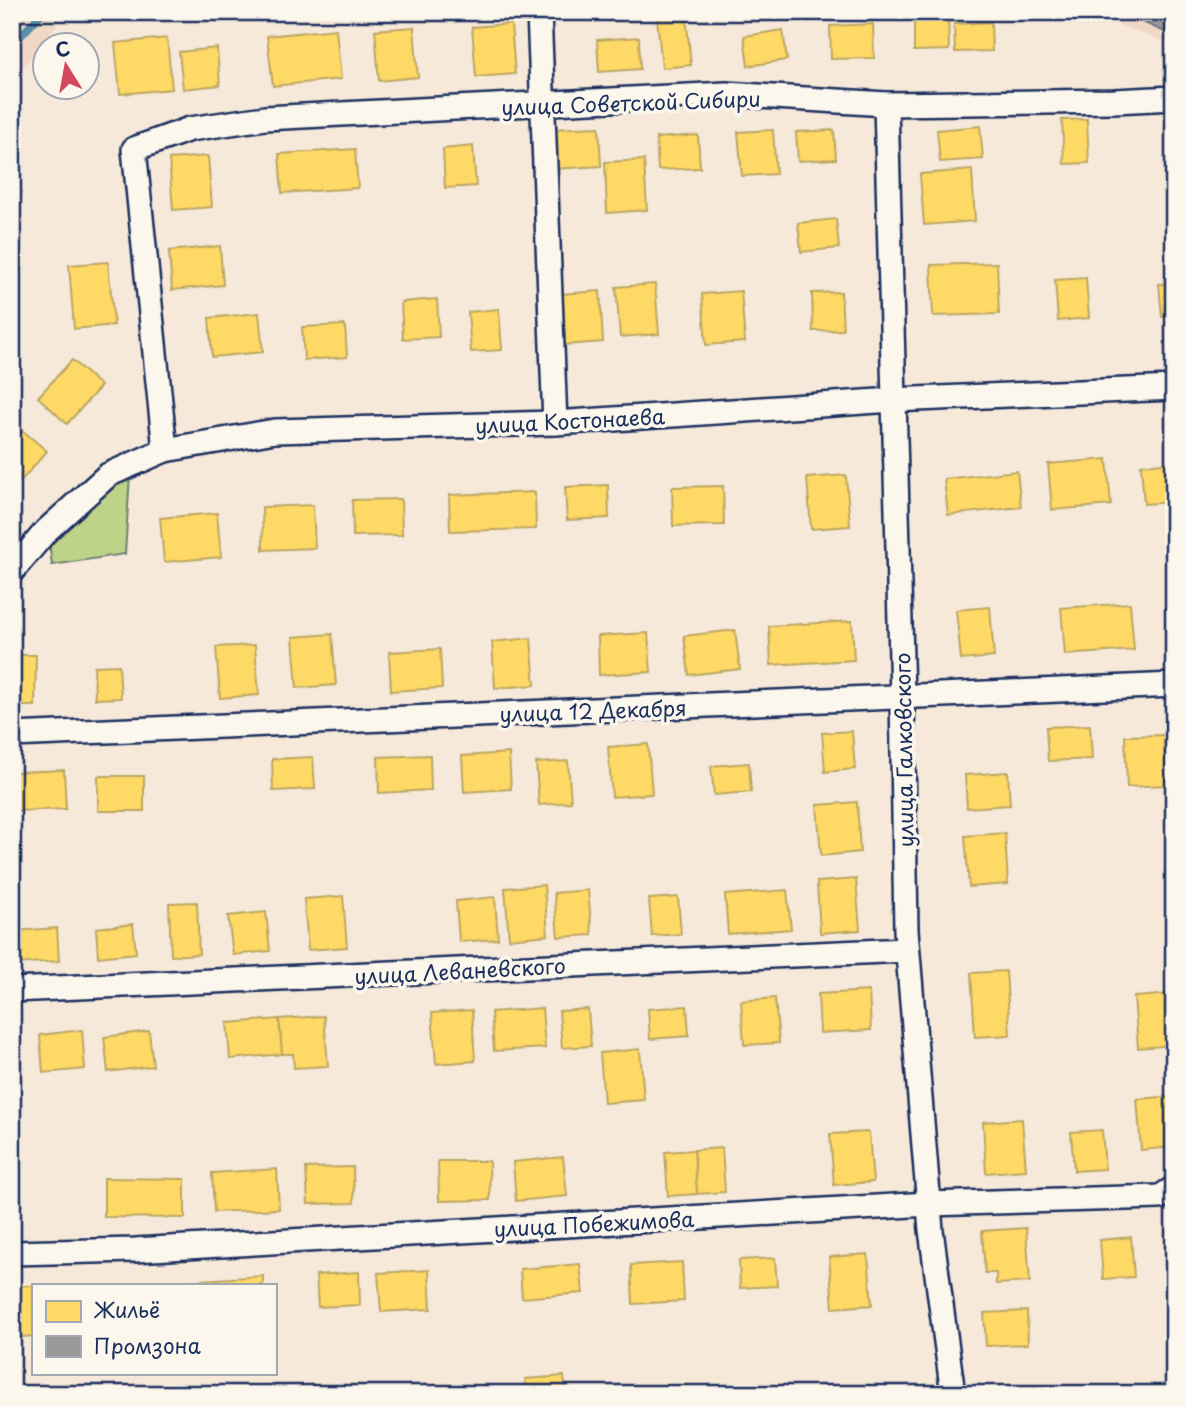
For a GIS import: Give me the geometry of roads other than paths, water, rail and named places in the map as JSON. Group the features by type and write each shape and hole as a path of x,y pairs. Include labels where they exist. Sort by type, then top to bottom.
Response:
{"street":[{"path":"539,12 555,423"},
{"name":"улица Советской Сибири","path":"165,450 134,149 190,128 265,118 726,94 886,104 1114,102 1174,98"},
{"name":"улица Галковского","path":"886,104 908,950 931,1230 953,1394"},
{"name":"улица Костонаева","path":"12,571 46,531 108,475 165,450 275,430 555,423 893,400 1174,388"},
{"name":"улица 12 Декабря","path":"12,735 1174,685"},
{"name":"улица Леваневского","path":"12,990 908,950"},
{"name":"улица Побежимова","path":"12,1253 149,1249 929,1204 1160,1197 1174,1188"}],"waterway":[{"path":"12,45 43,12"}]}
